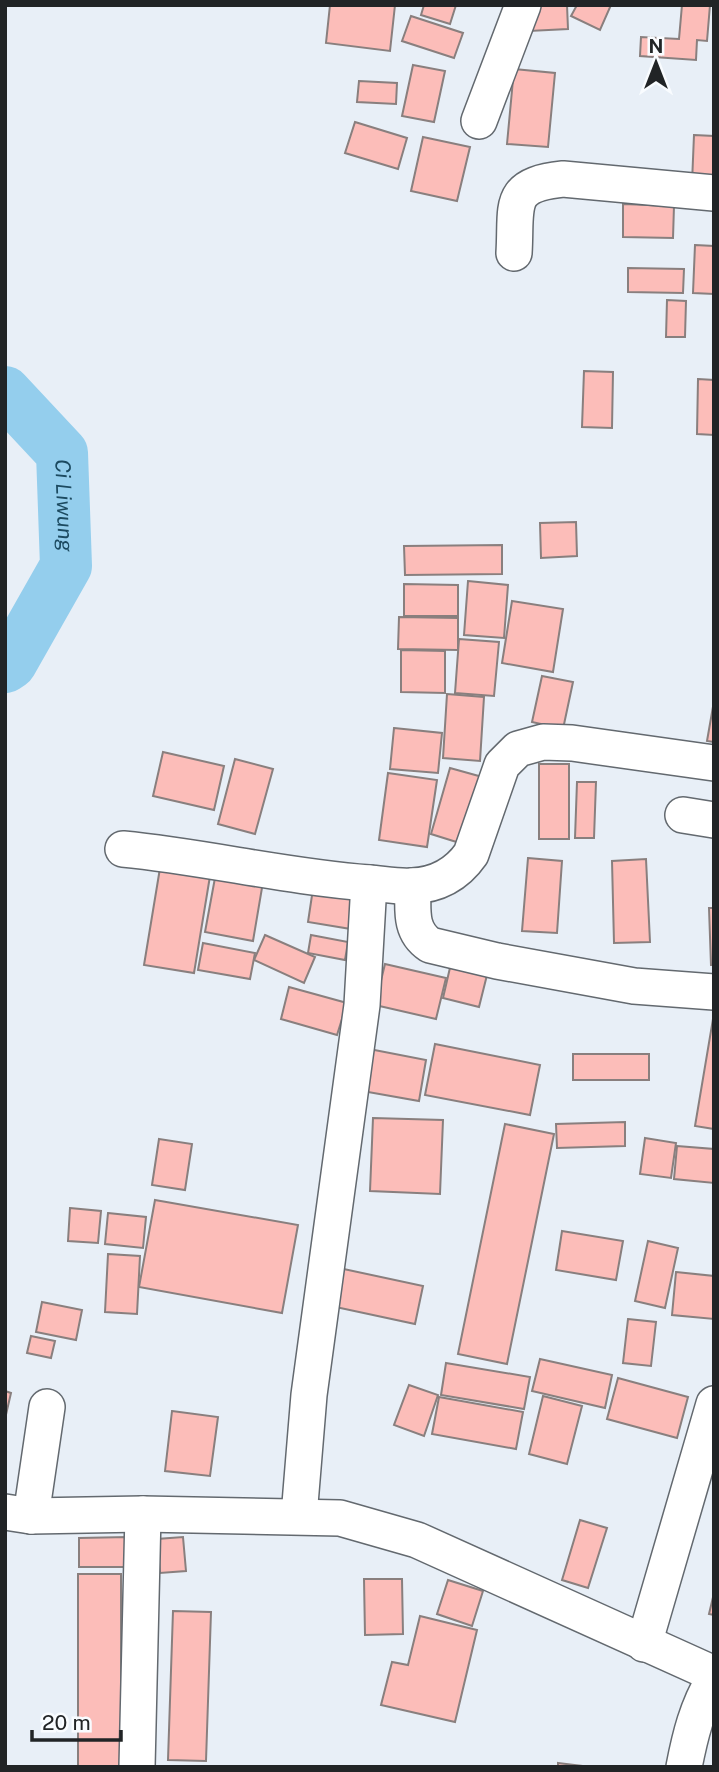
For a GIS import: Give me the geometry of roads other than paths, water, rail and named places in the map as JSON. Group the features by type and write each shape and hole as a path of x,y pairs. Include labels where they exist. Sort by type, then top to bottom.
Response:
{"street":[{"path":"480,121 523,5"},
{"path":"514,253 517,201 527,187 541,181 563,179 714,193"},
{"path":"123,849 161,852 327,880 413,886 447,878 463,866 471,854 502,765 518,749 543,742 572,744 714,763"},
{"path":"299,1516 309,1395 362,1005 369,883"},
{"path":"413,886 415,930 422,940 430,945 497,961 634,986 714,992"},
{"path":"644,1644 714,1404"},
{"path":"47,1407 18,1514 340,1518 416,1540 714,1677 704,1695 691,1731 684,1767"},
{"path":"137,1767 142,1514"}],"waterway":[{"name":"Ci Liwung","path":"5,392 62,453 66,566 11,663 5,667"}]}
